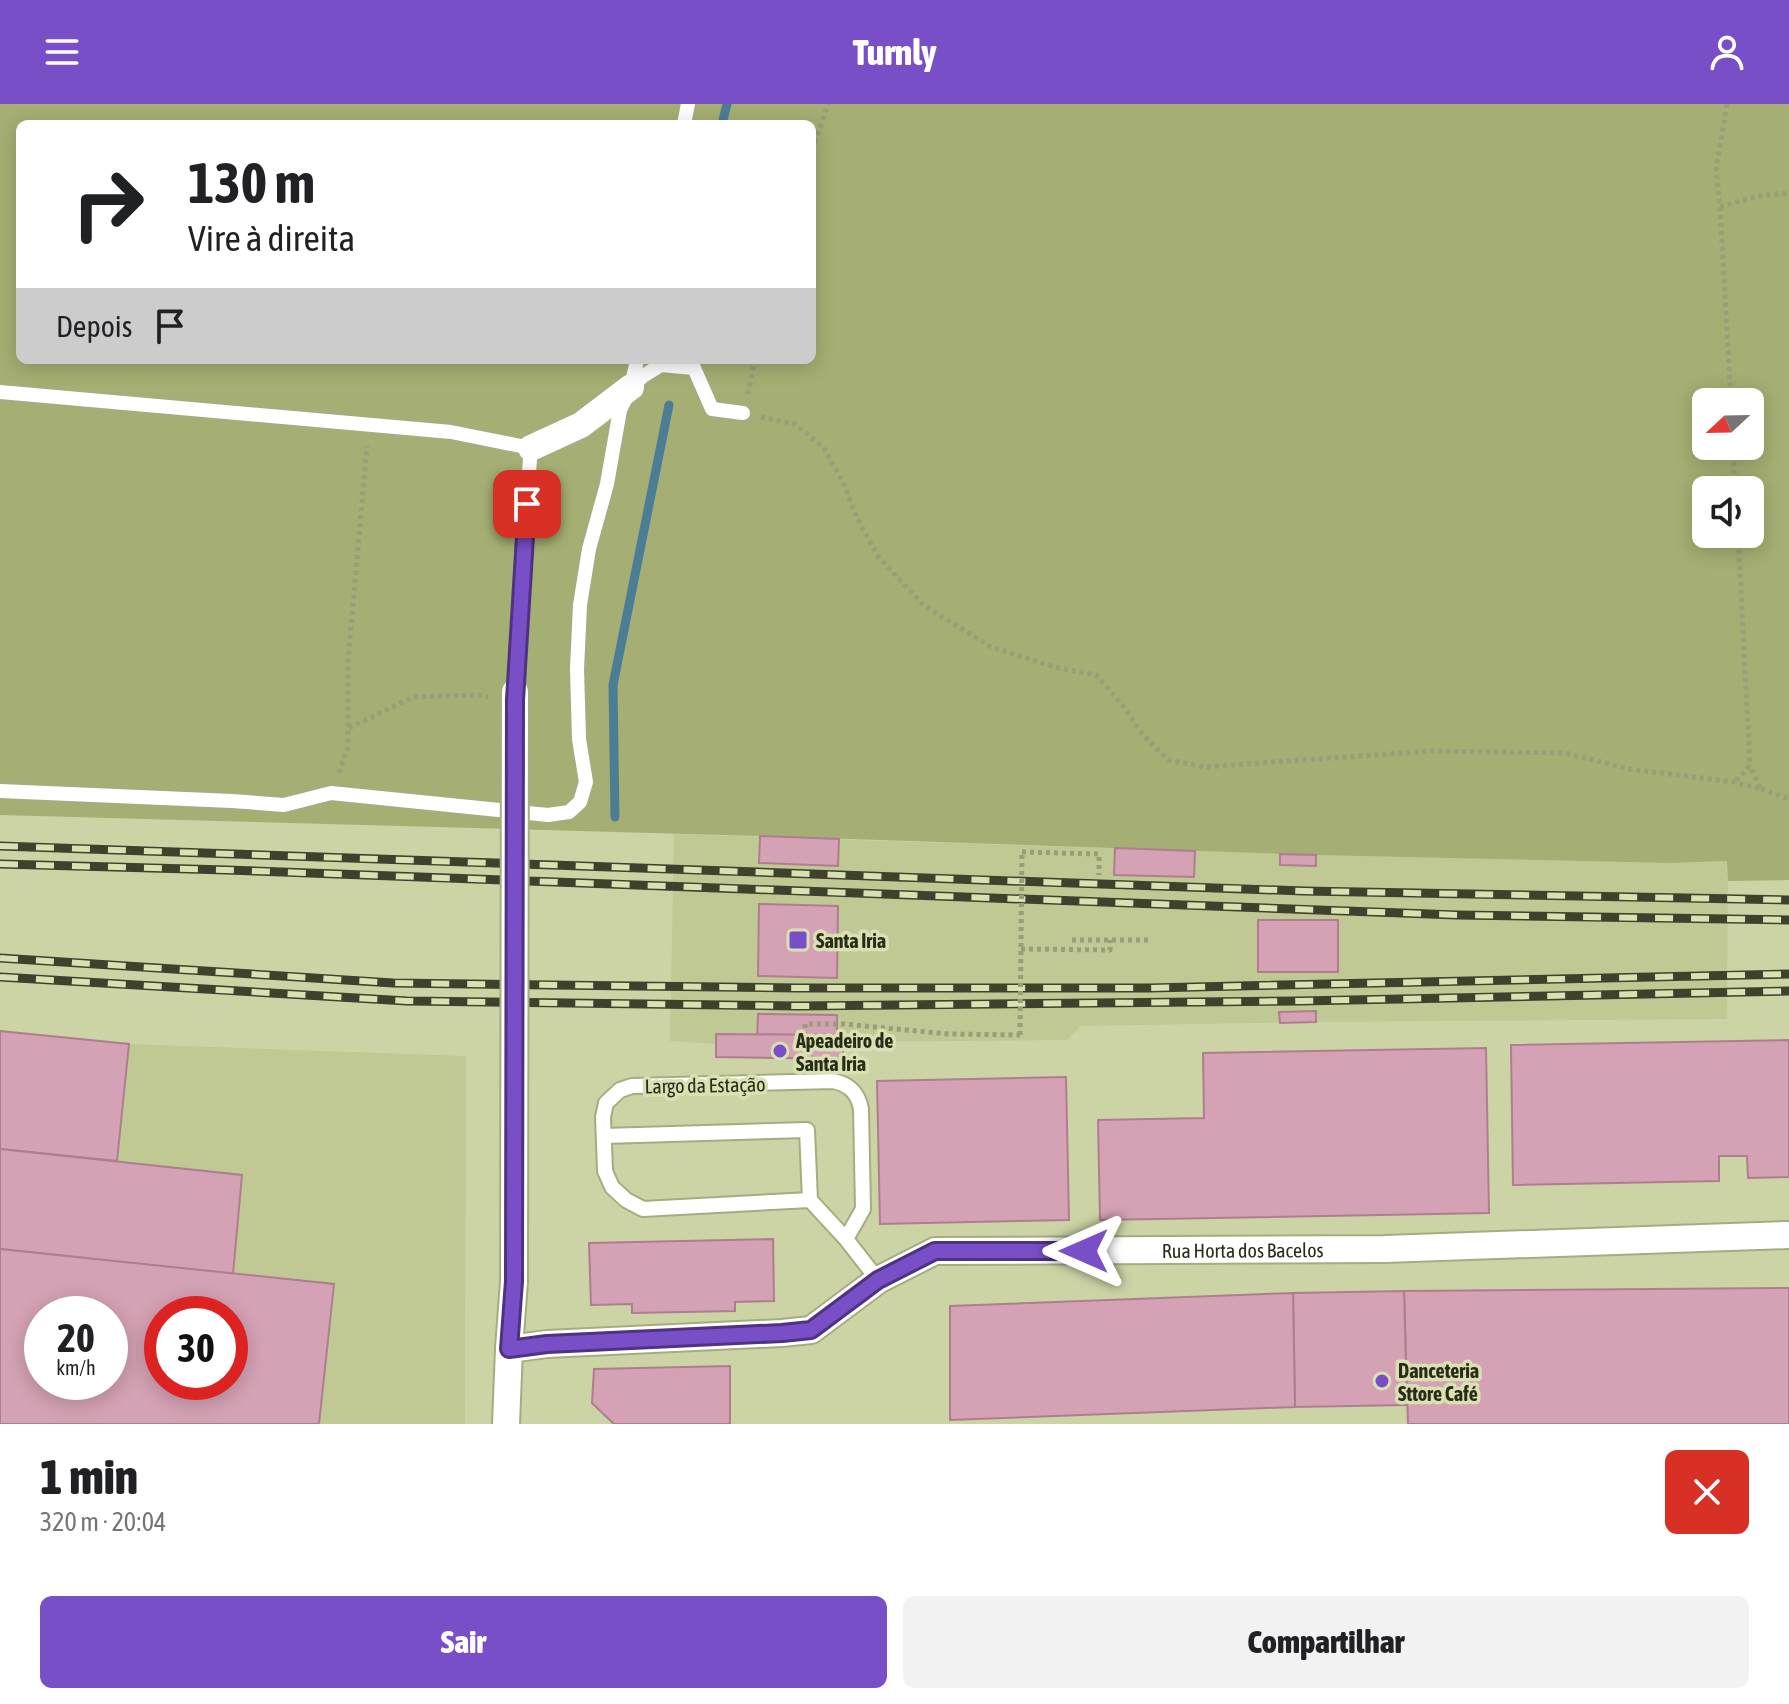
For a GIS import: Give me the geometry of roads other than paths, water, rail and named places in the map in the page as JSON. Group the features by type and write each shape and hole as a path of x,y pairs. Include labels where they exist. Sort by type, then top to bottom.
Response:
{"street":[{"path":"531,448 581,425 631,387"},
{"path":"506,1424 514,1281 515,692"},
{"name":"Rua Horta dos Bacelos","path":"509,1349 547,1344 811,1330 878,1280 935,1251 1385,1249 1789,1235"}],"lane":[{"path":"0,791 284,805 331,793 548,815 569,812 580,802 586,782 579,739 577,669 580,605 589,549 607,484 620,410 631,387 636,364"},
{"path":"631,387 661,365 694,368 712,409 743,413"},
{"path":"0,392 451,432 531,448 515,692"},
{"name":"Largo da Estação","path":"810,1200 643,1209 626,1200 612,1187 605,1171 603,1117 606,1103 620,1090 632,1086 843,1083 859,1099 861,1109 863,1209 846,1239"},
{"path":"604,1136 807,1130 810,1200 878,1280"}],"waterway":[{"path":"723,120 727,104"},
{"path":"615,817 613,685 669,405"}],"railway":[{"path":"0,846 1304,891 1789,900"},
{"path":"0,864 1457,915 1789,920"},
{"path":"0,958 393,983 797,988 1150,988 1789,974"},
{"path":"0,977 407,1001 797,1006 1300,1001 1789,991"}],"place":[{"name":"Santa Iria","path":"798,940"},
{"name":"Apeadeiro de Santa Iria","path":"780,1051"},
{"name":"Danceteria Sttore Café","path":"1382,1381"}]}
